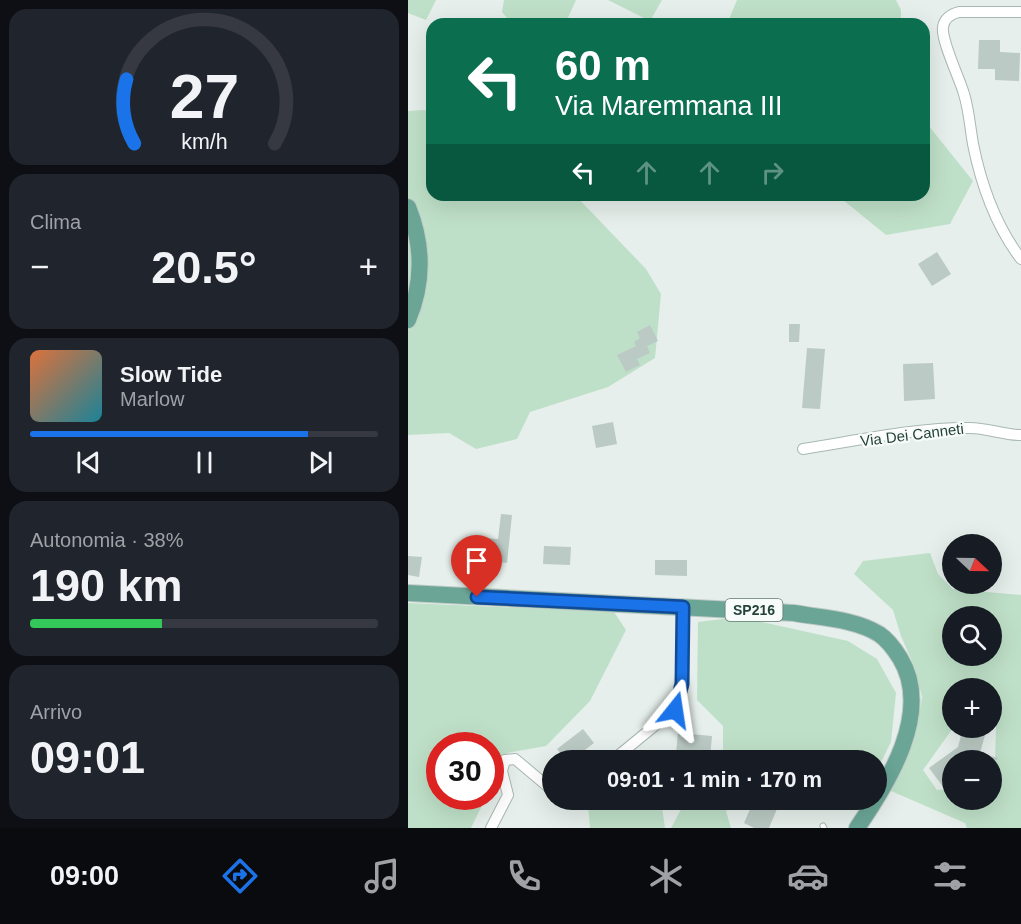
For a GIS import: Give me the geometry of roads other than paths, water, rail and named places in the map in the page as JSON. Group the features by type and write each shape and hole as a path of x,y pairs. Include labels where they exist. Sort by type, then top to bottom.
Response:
{"main road":[{"path":"408,207 418,239 420,262 418,288 408,320"},
{"name":"SP216","path":"408,593 795,613 849,623 878,633 893,647 909,677 911,698 909,722 890,776 857,828"}],"street":[{"path":"1021,12 959,12 949,16 943,28 964,93 973,145 987,195 1008,240 1021,259"},
{"name":"Via Dei Canneti","path":"803,449 959,428 978,428 1021,435"},
{"path":"625,750 675,710 682,684 683,607"},
{"path":"491,828 508,795 502,771 506,760 515,759 542,782"}]}
